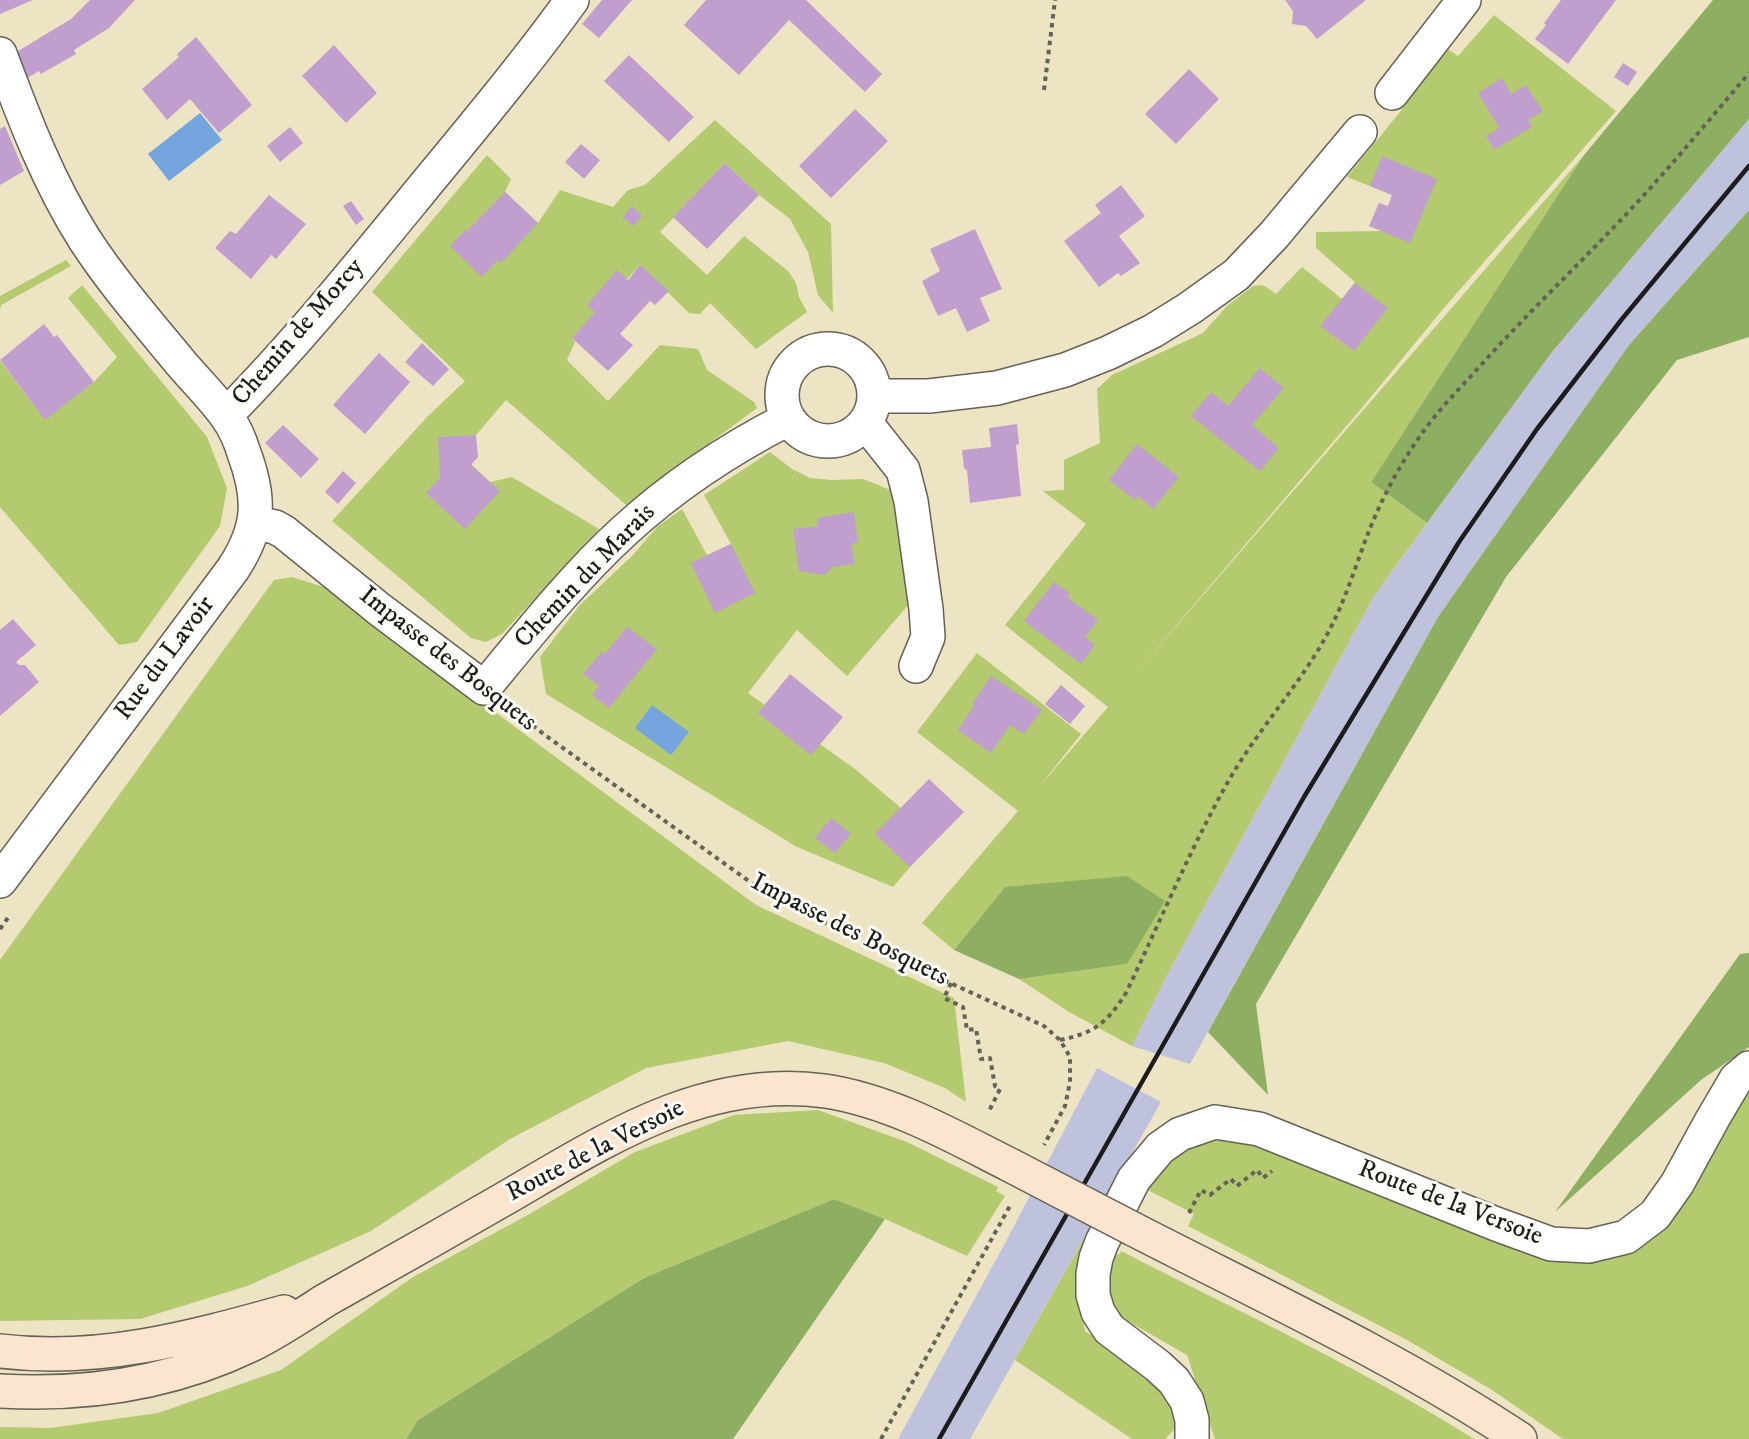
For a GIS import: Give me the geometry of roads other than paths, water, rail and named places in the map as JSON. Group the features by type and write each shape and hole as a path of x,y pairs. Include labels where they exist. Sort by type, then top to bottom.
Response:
{"main road":[{"name":"Route de la Versoie","path":"0,1391 37,1393 81,1391 125,1385 167,1376 210,1362 250,1345 289,1324 326,1300 633,1127 694,1102 726,1094 792,1089 825,1091 857,1098 920,1120 1400,1366 1471,1407 1520,1439"},
{"name":"Route de la Versoie","path":"0,1350 47,1353 129,1349 170,1342 326,1300"}],"street":[{"name":"Chemin de Morcy","path":"0,54 39,153 68,212 85,240 117,285 226,415 284,355 390,228 518,72 572,0"},
{"path":"1392,93 1464,0"},
{"path":"870,409 928,396 997,388 1065,370 1108,353 1153,331 1236,275 1274,236 1360,132"},
{"path":"820,349 837,349 852,355 864,366 872,380 870,409 855,432 841,439 826,441 811,438 798,430 788,418 783,405 783,380 797,360 820,349"},
{"path":"870,409 903,470 911,501 928,637 916,666"},
{"name":"Rue du Lavoir","path":"0,881 233,569 247,546 255,522 253,481 238,436 226,415"},
{"name":"Chemin du Marais","path":"484,688 524,639 623,532 680,484 747,440 788,418"},
{"name":"Impasse des Bosquets","path":"255,522 284,532 379,609 484,688"},
{"name":"Route de la Versoie","path":"1192,1439 1192,1420 1187,1401 1174,1381 1109,1329 1098,1312 1093,1295 1096,1258 1134,1179 1160,1148 1180,1134 1215,1122 1259,1129 1551,1244 1589,1246 1626,1237 1655,1215 1677,1184 1737,1079 1749,1068"}],"water":[{"path":"200,113 222,140 169,181 148,154"},
{"path":"652,705 689,732 671,755 635,728"}],"railway":[{"path":"939,1439 1304,797 1459,542 1537,429 1622,319 1749,166"}]}
